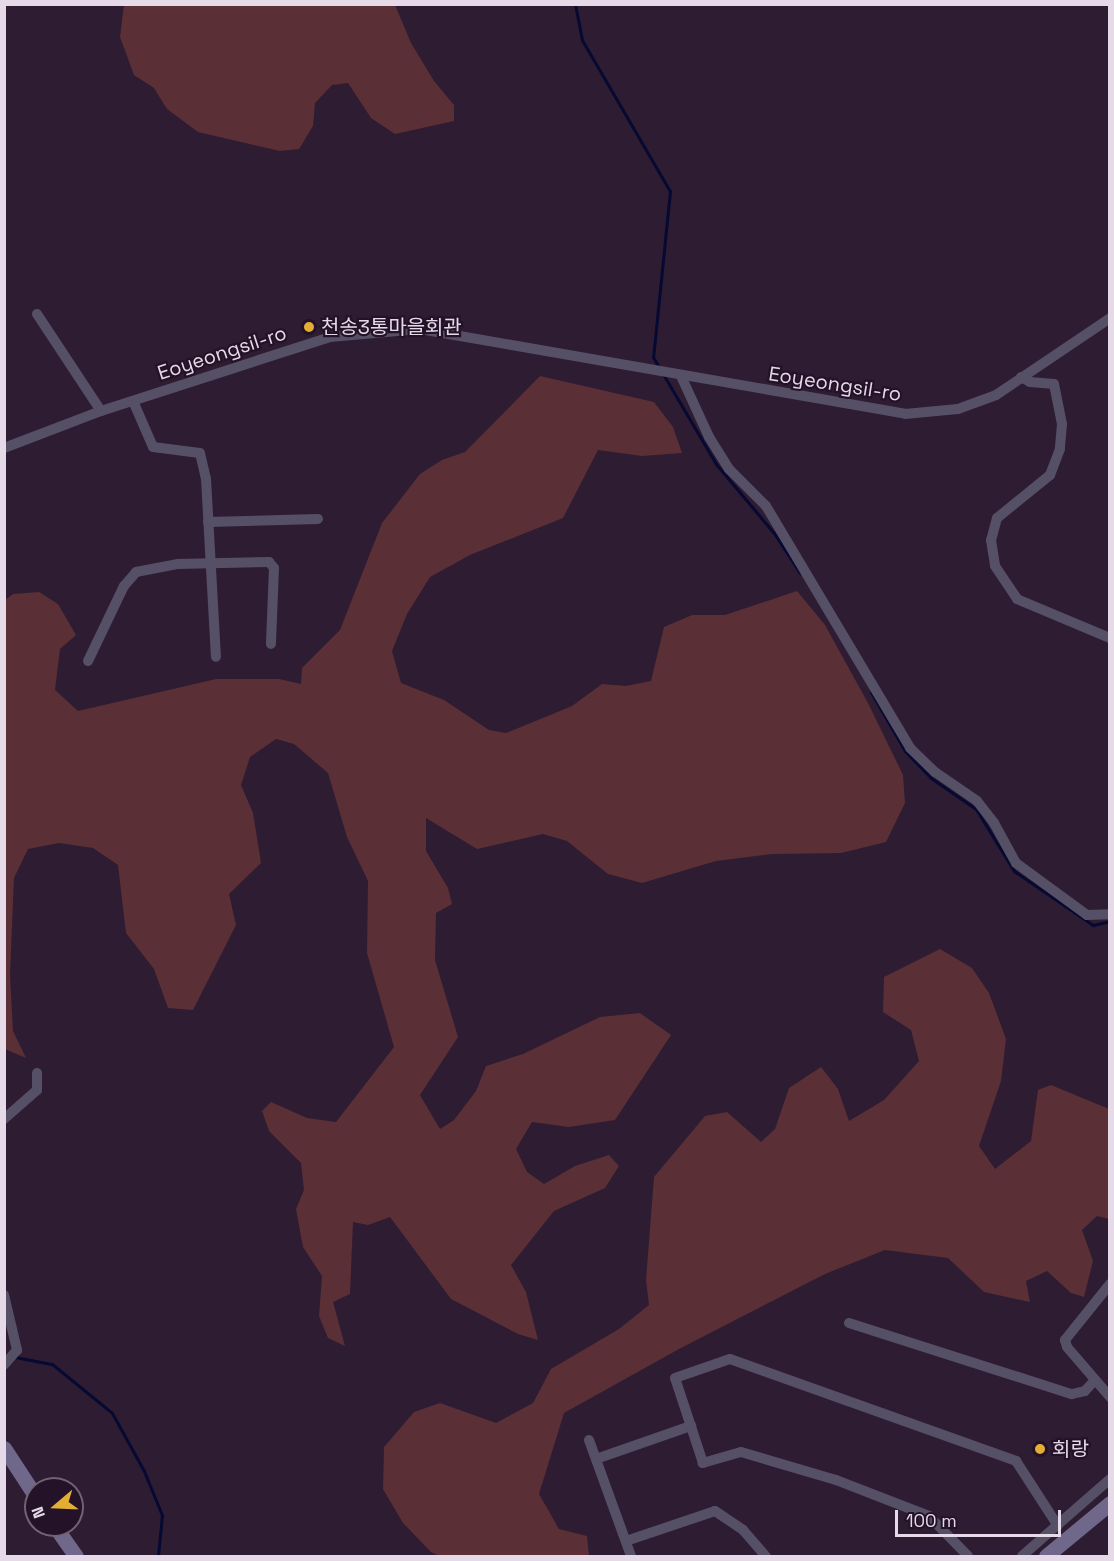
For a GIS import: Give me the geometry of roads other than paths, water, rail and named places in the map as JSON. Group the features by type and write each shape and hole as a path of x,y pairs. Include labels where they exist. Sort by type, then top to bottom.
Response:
{"street":[{"path":"37,314 101,411"},
{"name":"Eoyeongsil-ro","path":"4,448 101,411 330,337 420,329 905,414 958,409 996,394 1110,318"},
{"path":"677,375 709,437 729,469 766,506 910,748 935,772 977,801 994,823 1016,863 1087,915 1110,914"},
{"path":"1021,377 1030,382 1054,384 1062,424 1060,449 1050,475 997,518 991,540 995,566 1017,599 1110,638"},
{"path":"133,401 153,447 200,453 208,522 216,657"},
{"path":"208,522 318,519"},
{"path":"88,661 124,586 136,572 149,567 269,562 273,568 271,644"},
{"path":"4,1119 37,1090 37,1073"},
{"path":"1109,1396 1067,1347 1065,1340 1110,1284"},
{"path":"4,1295 17,1350 7,1364"},
{"path":"849,1323 1072,1394 1085,1391 1095,1380"},
{"path":"968,1557 928,1516 836,1480 741,1452 703,1462 675,1378 730,1359 1016,1461 1058,1526"},
{"path":"596,1459 691,1426"},
{"path":"589,1440 631,1557"},
{"path":"4,1448 24,1479"},
{"path":"1022,1557 1110,1479"},
{"path":"1046,1557 1110,1503"},
{"path":"626,1541 715,1511 743,1530 766,1557"},
{"path":"62,1537 76,1557"}],"waterway":[{"path":"575,4 582,40 670,191 653,357 660,369"},
{"path":"663,374 716,464 774,533 800,573"},
{"path":"871,692 905,751 931,778 976,809 1014,871 1093,925 1110,921"},
{"path":"15,1357 52,1364 112,1413 144,1471 162,1515 158,1556"}],"place":[{"name":"천송3통마을회관","path":"309,327"},
{"name":"회랑","path":"1040,1449"}]}
